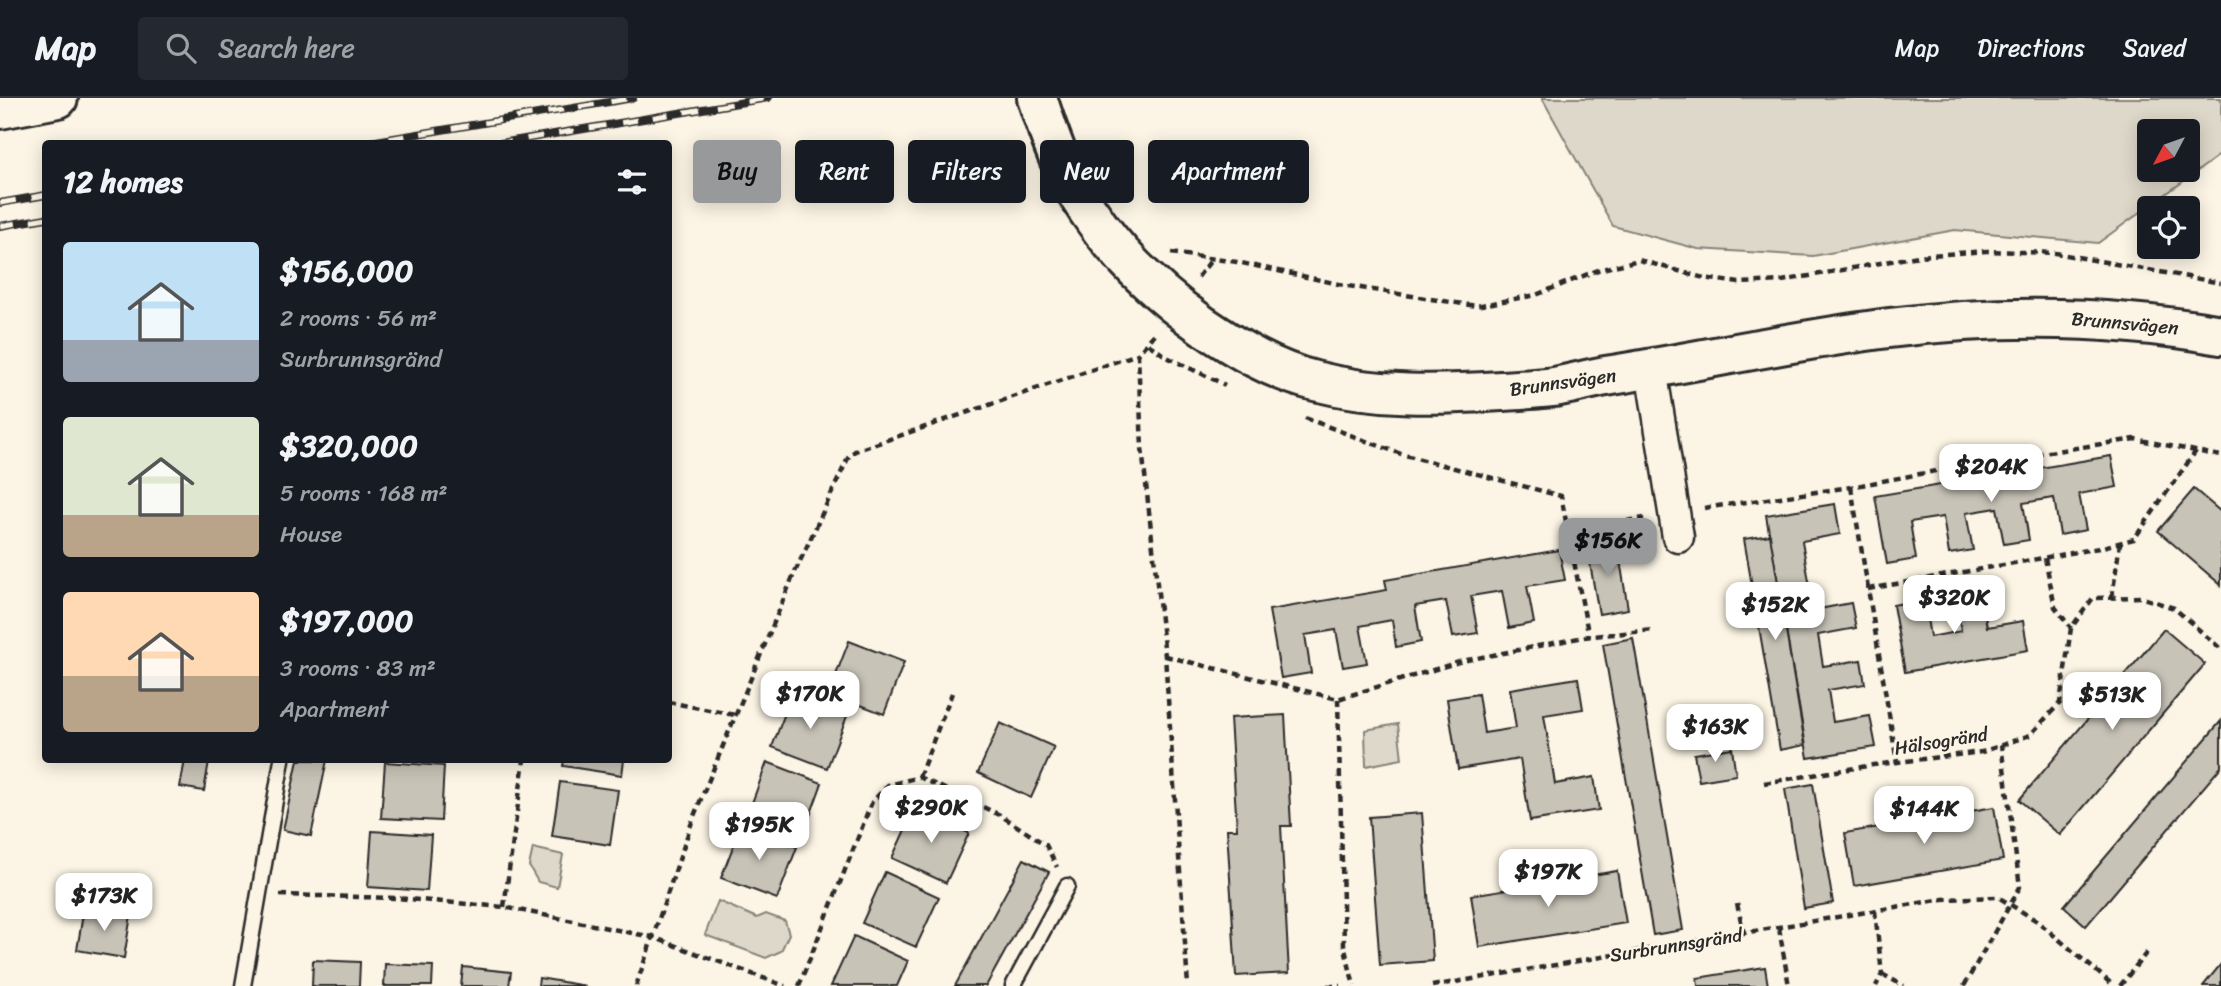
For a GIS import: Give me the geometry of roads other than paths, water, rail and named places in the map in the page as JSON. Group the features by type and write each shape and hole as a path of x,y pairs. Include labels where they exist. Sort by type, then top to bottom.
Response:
{"street":[{"path":"0,109 58,98"},
{"name":"Brunnsvägen","path":"1037,98 1062,165 1100,228 1150,283 1175,305 1250,355 1313,381 1349,389 1417,395 1552,387 1888,328 1993,318 2096,319 2151,323 2221,335"},
{"path":"1651,369 1676,525"}],"lane":[{"path":"243,986 281,763"},
{"path":"1013,986 1067,886"}],"railway":[{"path":"382,140 633,98"},
{"path":"519,140 768,98"},
{"path":"0,203 42,196"},
{"path":"0,226 42,219"}]}
